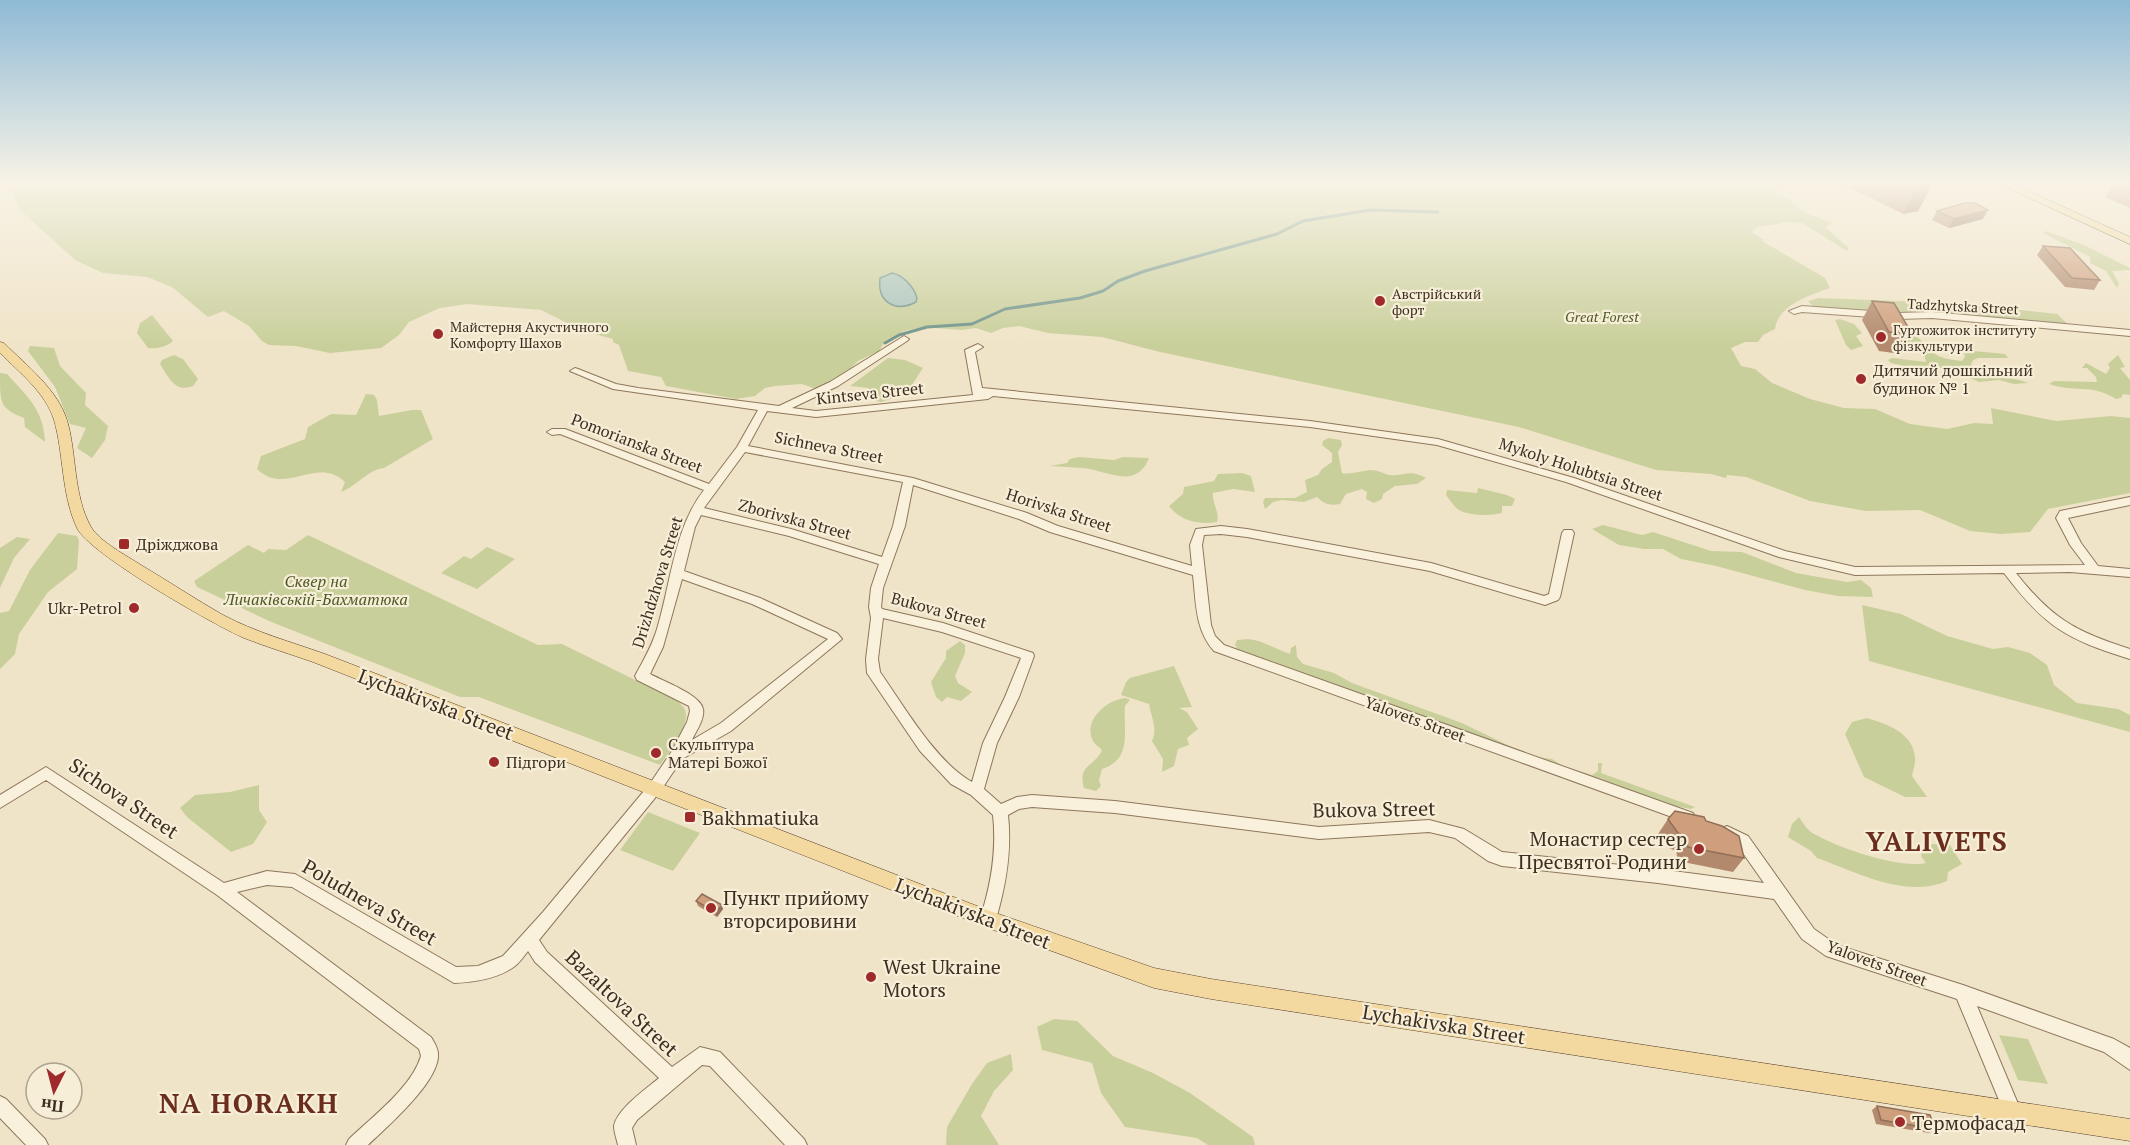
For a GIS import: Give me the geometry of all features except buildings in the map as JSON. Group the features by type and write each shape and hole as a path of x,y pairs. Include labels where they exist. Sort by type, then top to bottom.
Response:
{"main road":[{"name":"Lychakivska Street","path":"0,346 42,388 60,420 78,512 84,528 102,546 187,601 250,634 319,658 988,920 1154,978 2130,1130"}],"street":[{"name":"Tadzhytska Street","path":"1794,311 1820,310 1899,316 1932,315 2130,333"},
{"name":"Kintseva Street","path":"764,409 787,408 797,403 850,375 904,339"},
{"path":"978,347 970,350 970,355 978,393"},
{"name":"Kintseva Street","path":"575,371 613,386 638,391 746,404 764,409 829,414 978,393"},
{"name":"Mykoly Holubtsia Street","path":"978,393 1310,424 1438,442 1570,480 1784,554 1843,569 1888,572 2094,569 2130,573"},
{"name":"Drizhdzhova Street","path":"642,676 657,647 689,527 696,510 710,488 742,448 764,409"},
{"name":"Pomorianska Street","path":"552,432 561,431 710,488"},
{"name":"Sichneva Street","path":"742,448 909,480"},
{"path":"909,480 899,526 877,588 872,659 874,672 925,747 956,780 976,791 1000,812 1003,850 997,892 988,920"},
{"name":"Horivska Street","path":"909,480 1023,516 1054,529 1199,572"},
{"path":"2094,569 2067,530 2062,518 2064,514 2130,501"},
{"name":"Zborivska Street","path":"696,510 791,533 885,562"},
{"name":"Yalovets Street","path":"1568,533 1554,597 1545,601 1431,567 1311,544 1221,530 1200,532 1197,538 1205,625 1210,638 1219,648 1737,835 1808,934 1832,951 1963,993 2108,1045 2123,1053 2130,1061"},
{"path":"2007,569 2035,606 2063,630 2130,654"},
{"path":"677,573 756,601 835,637 835,642 726,727 677,755"},
{"name":"Bukova Street","path":"876,612 943,628 1028,656 990,743 976,791"},
{"name":"Poludneva Street","path":"222,890 272,876 295,881 454,975 480,974 509,961 549,918 654,789 677,755 694,722 696,707 689,699 642,676"},
{"name":"Sichova Street","path":"0,802 46,773 222,890"},
{"name":"Bukova Street","path":"1000,812 1017,803 1032,801 1115,807 1319,833 1429,826 1459,833 1493,856 1502,859 1777,892"},
{"path":"222,890 425,1043 430,1053 428,1063 419,1079 355,1145"},
{"name":"Bazaltova Street","path":"529,939 541,957 672,1077 700,1056 714,1058 798,1145"},
{"path":"1963,993 2012,1111"},
{"path":"627,1145 623,1127 631,1114 672,1077"},
{"path":"0,1105 39,1145"}],"green space":[{"name":"Great Forest","path":"51,238 1761,238 1764,240 1762,241 1825,278 1830,288 1788,307 1777,321 1775,329 1763,335 1758,342 1745,342 1731,348 1741,366 1755,369 1772,383 1810,399 1844,408 1875,409 1910,424 1947,429 1974,423 1993,424 1991,408 2056,421 2111,416 2130,418 2130,493 2048,509 2030,532 2001,534 1970,531 1920,510 1866,511 1810,501 1746,477 1727,475 1726,478 1711,474 1656,470 1519,427 1160,352 1102,337 1048,333 1019,326 1003,328 991,333 976,328 962,330 922,327 904,331 885,341 879,351 858,361 850,369 816,389 802,384 775,386 765,388 755,396 736,399 666,386 661,377 628,371 619,345 613,342 613,339 583,331 575,332 569,324 541,310 467,304 440,308 409,322 399,335 381,348 330,353 296,346 269,345 262,341 249,326 224,311 208,317 172,287 147,277 103,273 75,260"},
{"name":"Great Forest","path":"1827,238 1838,238 1849,248 1847,251"},
{"path":"2054,238 2066,238 2084,245 2130,270 2112,271 2119,284 2117,288 2106,271 2090,263 2090,257"},
{"path":"1819,298 2004,308 2057,314 2068,324 1951,313 1923,313 1917,310 1905,314 1814,307 1808,301"},
{"path":"152,315 173,341 158,348 148,348 137,333 140,323"},
{"path":"1840,319 1854,324 1862,333 1856,336 1863,346 1851,350 1846,345 1835,320"},
{"path":"1914,334 1934,353 1943,358 1962,361 1965,357 1963,350 2005,354 2008,358 1978,358 1973,360 1971,365 1983,373 2028,383 2014,384 1999,380 1979,382 1952,370 1931,366 1922,370 1891,363 1888,360 1892,358 1926,362 1924,353 1904,339 1906,335"},
{"path":"30,346 54,348 60,366 86,393 85,405 108,426 105,440 92,458 77,448 86,428 70,424 55,387 28,351"},
{"path":"174,355 183,359 198,379 193,386 187,388 177,386 160,364 162,360"},
{"path":"2118,355 2125,367 2120,368 2130,380 2130,395 2123,394 2121,398 2116,399 2098,391 2049,384 2054,381 2097,382 2096,377 2087,368 2082,368 2086,363 2106,374 2110,368 2108,364"},
{"path":"888,358 905,360 923,368 906,394 881,402 873,400 868,394 869,388 850,386"},
{"path":"0,373 7,374 33,404 41,421 45,442 25,427 24,418 10,411 3,404 0,392"},
{"path":"366,394 374,395 377,400 379,416 421,410 433,439 384,468 372,472 341,492 345,482 334,475 312,473 279,479 268,476 257,469 261,456 305,439 308,427 331,414 356,415"},
{"path":"1328,438 1341,440 1342,445 1338,452 1342,473 1373,470 1389,475 1410,473 1426,478 1417,484 1395,486 1383,494 1382,499 1374,503 1366,499 1367,492 1362,489 1346,494 1340,504 1327,504 1317,497 1304,502 1282,500 1273,502 1265,509 1263,502 1265,498 1295,498 1307,492 1305,480 1318,475 1332,462 1332,453 1322,445 1323,441"},
{"path":"1079,457 1114,460 1123,457 1149,458 1137,474 1129,476 1092,469 1050,466 1067,463 1070,459"},
{"path":"1242,473 1251,476 1255,492 1233,489 1213,493 1218,515 1217,522 1190,521 1169,506 1183,494 1184,487 1214,481 1218,474"},
{"path":"1478,488 1515,499 1512,506 1502,506 1502,513 1480,515 1459,510 1446,495 1447,490 1477,493"},
{"path":"1603,525 1642,535 1653,532 1711,551 1742,552 1796,573 1847,582 1861,580 1871,588 1873,597 1838,596 1805,590 1681,559 1663,549 1619,545 1592,529"},
{"path":"58,533 77,536 79,541 77,569 48,592 19,634 15,654 0,669 0,613 9,611 30,570"},
{"name":"Сквер на Личаківській-Бахматюка","path":"308,535 538,645 562,644 676,700 684,708 686,715 683,727 668,755 660,765 479,697 460,697 269,621 197,587 194,581 248,545 264,553 268,549 286,550"},
{"path":"17,537 30,539 14,558 0,588 0,548"},
{"path":"487,547 515,559 477,589 441,573 464,556 471,559"},
{"path":"1862,605 1901,614 1947,636 1993,649 2008,647 2030,653 2047,665 2054,685 2077,703 2118,709 2130,715 2130,732 1869,661"},
{"path":"1248,639 1290,654 1291,648 1296,645 1297,657 1303,664 1334,673 1352,683 1462,723 1530,756 1552,759 1563,766 1592,775 1598,771 1598,763 1602,763 1601,773 1695,807 1691,809 1660,803 1570,775 1238,650 1235,645 1237,640"},
{"path":"960,641 965,645 965,653 955,676 958,683 972,692 961,701 947,697 942,702 936,697 931,682 946,658 946,651"},
{"path":"1174,666 1192,707 1179,708 1187,712 1198,729 1187,738 1189,745 1178,749 1174,766 1162,772 1163,759 1152,741 1154,727 1149,704 1121,695 1130,678"},
{"path":"1126,698 1130,700 1125,706 1125,734 1122,751 1112,764 1102,769 1099,780 1101,786 1096,791 1084,788 1083,774 1102,750 1092,739 1091,724 1105,706"},
{"path":"1867,718 1898,731 1909,742 1915,759 1912,776 1927,797 1905,797 1864,777 1845,734 1852,722"},
{"path":"259,785 259,810 267,822 253,844 231,852 187,817 180,808 195,795 230,792"},
{"path":"648,812 700,833 673,871 620,850"},
{"path":"1799,817 1814,834 1869,856 1901,863 1926,863 1921,856 1923,847 1933,844 1950,845 1962,864 1948,872 1947,881 1931,886 1915,887 1881,882 1817,858 1811,851 1788,837 1792,824"},
{"path":"1054,1019 1077,1021 1113,1056 1153,1073 1190,1093 1253,1137 1255,1145 1208,1145 1197,1138 1125,1127 1101,1093 1092,1063 1042,1050 1037,1027"},
{"path":"1999,1035 2028,1039 2048,1084 2018,1080"},
{"path":"1011,1054 1013,1070 994,1091 981,1116 999,1145 946,1145 947,1127 987,1063"}],"water":[{"path":"892,273 900,276 911,286 916,294 916,302 895,306 885,299 881,293 880,278"}],"waterway":[{"path":"885,343 899,335 927,327 972,324 1005,309 1080,298 1103,291 1118,281 1145,271 1261,238"}],"place":[{"name":"Австрійський форт","path":"1380,301"},
{"name":"Майстерня Акустичного Комфорту Шахов","path":"438,334"},
{"name":"Гуртожиток інституту фізкультури","path":"1881,337"},
{"name":"Дитячий дошкільний будинок № 1","path":"1861,379"},
{"name":"Дріжджова","path":"124,544"},
{"name":"Ukr-Petrol","path":"134,608"},
{"name":"Скульптура Матері Божої","path":"656,753"},
{"name":"Підгори","path":"494,762"},
{"name":"Bakhmatiuka","path":"690,817"},
{"name":"Монастир сестер Пресвятої Родини","path":"1699,849"},
{"name":"Пункт прийому вторсировини","path":"711,908"},
{"name":"West Ukraine Motors","path":"871,977"},
{"name":"Термофасад","path":"1900,1122"}],"district":[{"name":"YALIVETS","path":"1937,841"},
{"name":"NA HORAKH","path":"249,1103"}]}
